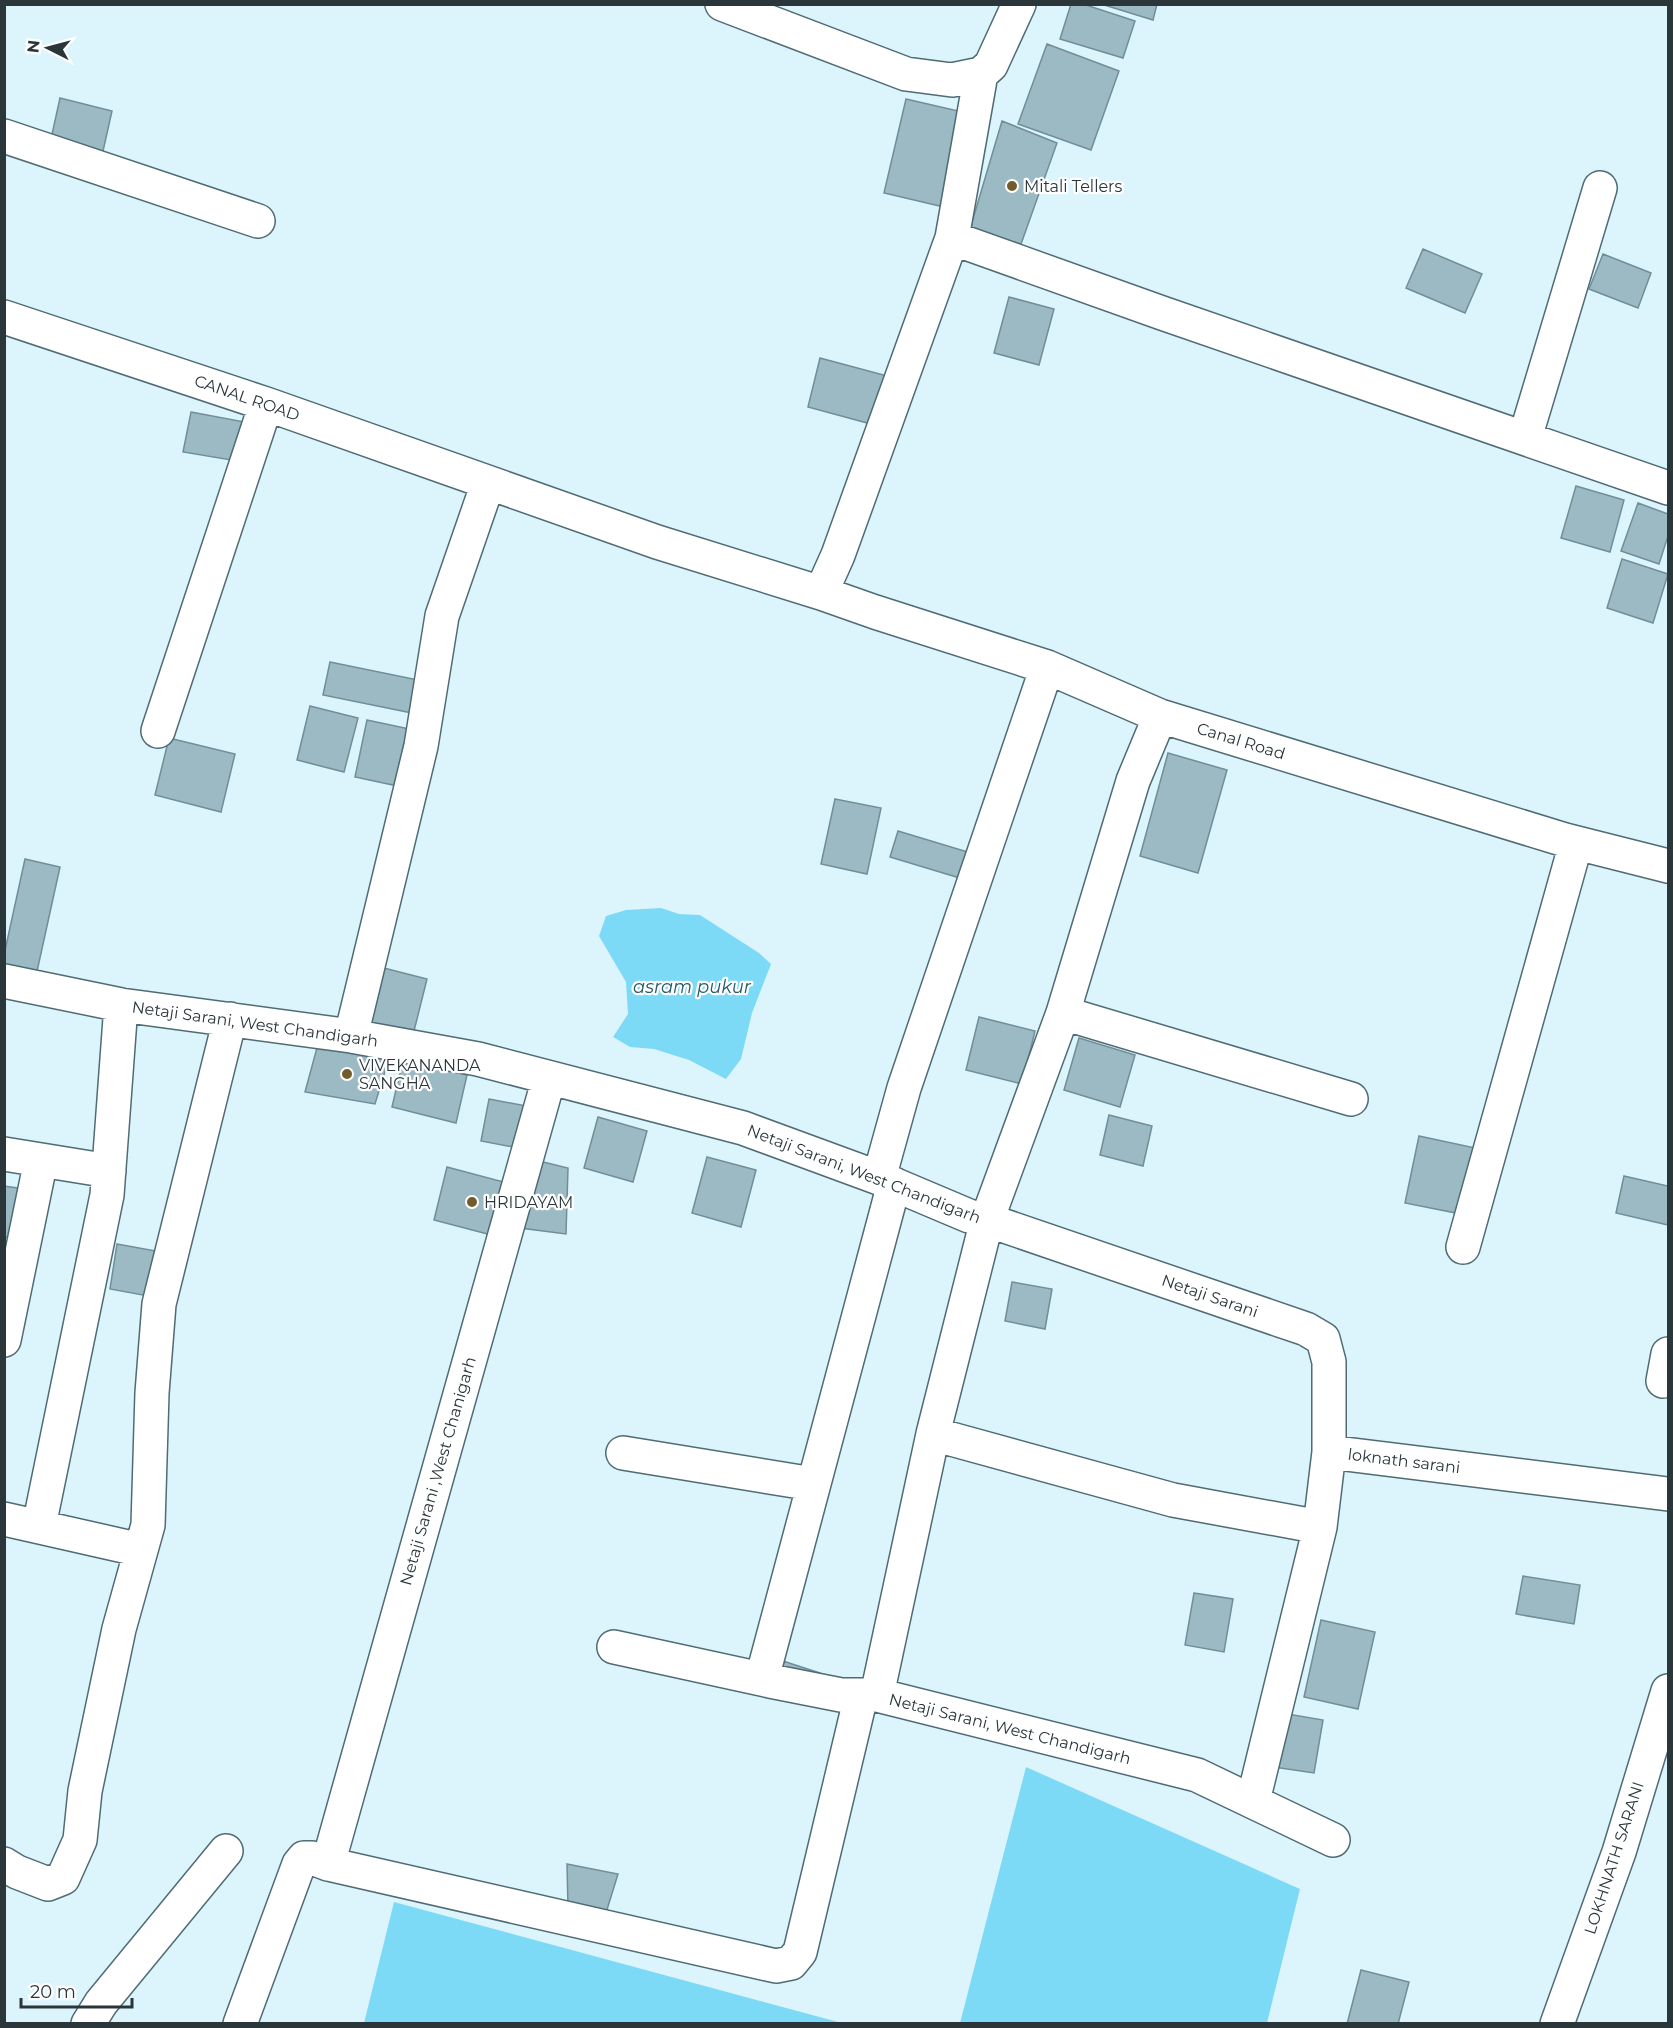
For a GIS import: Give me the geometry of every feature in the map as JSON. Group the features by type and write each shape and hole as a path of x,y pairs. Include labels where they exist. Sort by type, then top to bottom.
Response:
{"street":[{"path":"722,4 906,74 952,81 981,74 991,65 1019,4"},
{"path":"821,593 858,502 952,238 981,74"},
{"path":"4,136 258,220"},
{"path":"1526,438 1600,188"},
{"path":"952,238 1161,313 1668,488"},
{"name":"CANAL ROAD","path":"4,317 266,404 657,542 821,593"},
{"path":"158,731 266,404"},
{"path":"351,1036 421,746 442,615 488,483"},
{"name":"Canal Road","path":"821,593 1047,667 1160,716 1576,843 1668,866"},
{"path":"770,1680 765,1675 765,1667 813,1484 886,1181 904,1088 1047,667"},
{"path":"987,1220 1063,1013 1133,781 1160,716"},
{"path":"1463,1247 1576,843"},
{"name":"Netaji Sarani, West Chandigarh","path":"4,981 121,1005 351,1036 478,1059 744,1128 886,1181 969,1216 987,1220 869,1695 1197,1775 1333,1840"},
{"path":"39,1527 107,1195 121,1005"},
{"path":"1063,1013 1351,1099"},
{"path":"4,1864 17,1872 48,1884 63,1878 80,1840 85,1791 119,1629 148,1525 152,1394 159,1304 230,1019"},
{"name":"Netaji Sarani ,West Chanigarh","path":"328,1864 549,1078"},
{"path":"4,1154 109,1171"},
{"path":"4,1340 41,1160"},
{"name":"Netaji Sarani","path":"987,1220 1306,1329 1323,1339 1329,1362 1329,1452"},
{"path":"933,1434 1173,1500 1320,1527"},
{"name":"loknath sarani","path":"1253,1802 1320,1527 1329,1452 1668,1494"},
{"path":"623,1453 813,1484"},
{"path":"4,1519 141,1550"},
{"path":"240,2024 299,1864 304,1858 776,1966 791,1964 800,1952 869,1695 841,1695 614,1647"},
{"name":"LOKHNATH SARANI","path":"1557,2024 1619,1852 1658,1756 1668,1692"},
{"path":"88,2024 101,2003 226,1851"}],"water":[{"name":"asram pukur","path":"661,908 679,914 700,915 759,953 771,964 752,1013 741,1059 726,1079 689,1060 654,1049 630,1047 613,1037 628,1014 626,982 599,936 606,916 626,910"},
{"path":"1026,1767 1300,1889 1267,2023 960,2023"},
{"path":"394,1902 842,2023 364,2023"}],"building":[{"path":"1071,4 1083,4 1135,21 1123,58 1060,39"},
{"path":"1101,4 1157,4 1153,20"},
{"path":"1047,44 1119,71 1091,150 1018,124"},
{"path":"60,98 112,111 101,160 49,148"},
{"path":"906,99 967,113 944,207 884,193"},
{"name":"Mitali Tellers","path":"1002,121 1057,143 1021,244 970,229"},
{"path":"1423,249 1482,274 1465,313 1406,288"},
{"path":"1603,254 1651,273 1638,308 1589,289"},
{"path":"1009,297 1054,309 1039,365 994,353"},
{"path":"820,358 906,381 893,430 808,407"},
{"path":"191,412 250,423 243,462 183,452"},
{"path":"1576,486 1624,500 1610,552 1561,538"},
{"path":"1638,503 1668,514 1668,536 1659,564 1621,551"},
{"path":"1622,559 1668,574 1653,623 1607,608"},
{"path":"330,662 423,681 417,714 323,695"},
{"path":"310,706 358,718 344,772 297,760"},
{"path":"367,720 419,731 407,788 355,777"},
{"path":"169,738 235,754 221,812 155,795"},
{"path":"1168,753 1227,770 1198,873 1140,856"},
{"path":"835,799 881,808 867,874 821,864"},
{"path":"898,831 971,853 963,879 890,857"},
{"path":"25,859 60,867 34,985 4,979 4,955"},
{"path":"380,967 427,979 412,1039 365,1028"},
{"path":"979,1017 1035,1031 1022,1084 966,1070"},
{"path":"1079,1038 1135,1055 1120,1107 1064,1090"},
{"name":"VIVEKANANDA SANGHA","path":"318,1044 390,1055 375,1104 305,1092"},
{"path":"403,1060 467,1075 456,1123 392,1107"},
{"path":"489,1099 532,1107 524,1149 481,1141"},
{"path":"1109,1115 1152,1126 1143,1166 1100,1155"},
{"path":"598,1117 647,1131 633,1182 584,1168"},
{"path":"1419,1136 1480,1149 1466,1215 1405,1203"},
{"path":"707,1157 756,1170 741,1227 692,1213"},
{"path":"535,1160 568,1168 566,1234 520,1228"},
{"name":"HRIDAYAM","path":"447,1167 511,1184 499,1237 434,1220"},
{"path":"1624,1176 1668,1186 1668,1225 1616,1213"},
{"path":"4,1186 24,1189 17,1238 4,1237"},
{"path":"117,1244 156,1251 148,1296 110,1289"},
{"path":"1012,1282 1052,1289 1045,1329 1005,1321"},
{"path":"1523,1576 1580,1585 1574,1624 1516,1614"},
{"path":"1194,1593 1233,1599 1224,1652 1185,1645"},
{"path":"1321,1620 1375,1632 1358,1709 1304,1697"},
{"path":"783,1661 820,1673 817,1685 779,1678"},
{"path":"1276,1712 1323,1720 1314,1773 1267,1766"},
{"path":"567,1864 618,1874 606,1913 568,1908"},
{"path":"1361,1970 1409,1982 1398,2024 1347,2024"}],"place":[{"name":"Mitali Tellers","path":"1012,186"},
{"name":"VIVEKANANDA SANGHA","path":"347,1074"},
{"name":"HRIDAYAM","path":"472,1202"}]}
